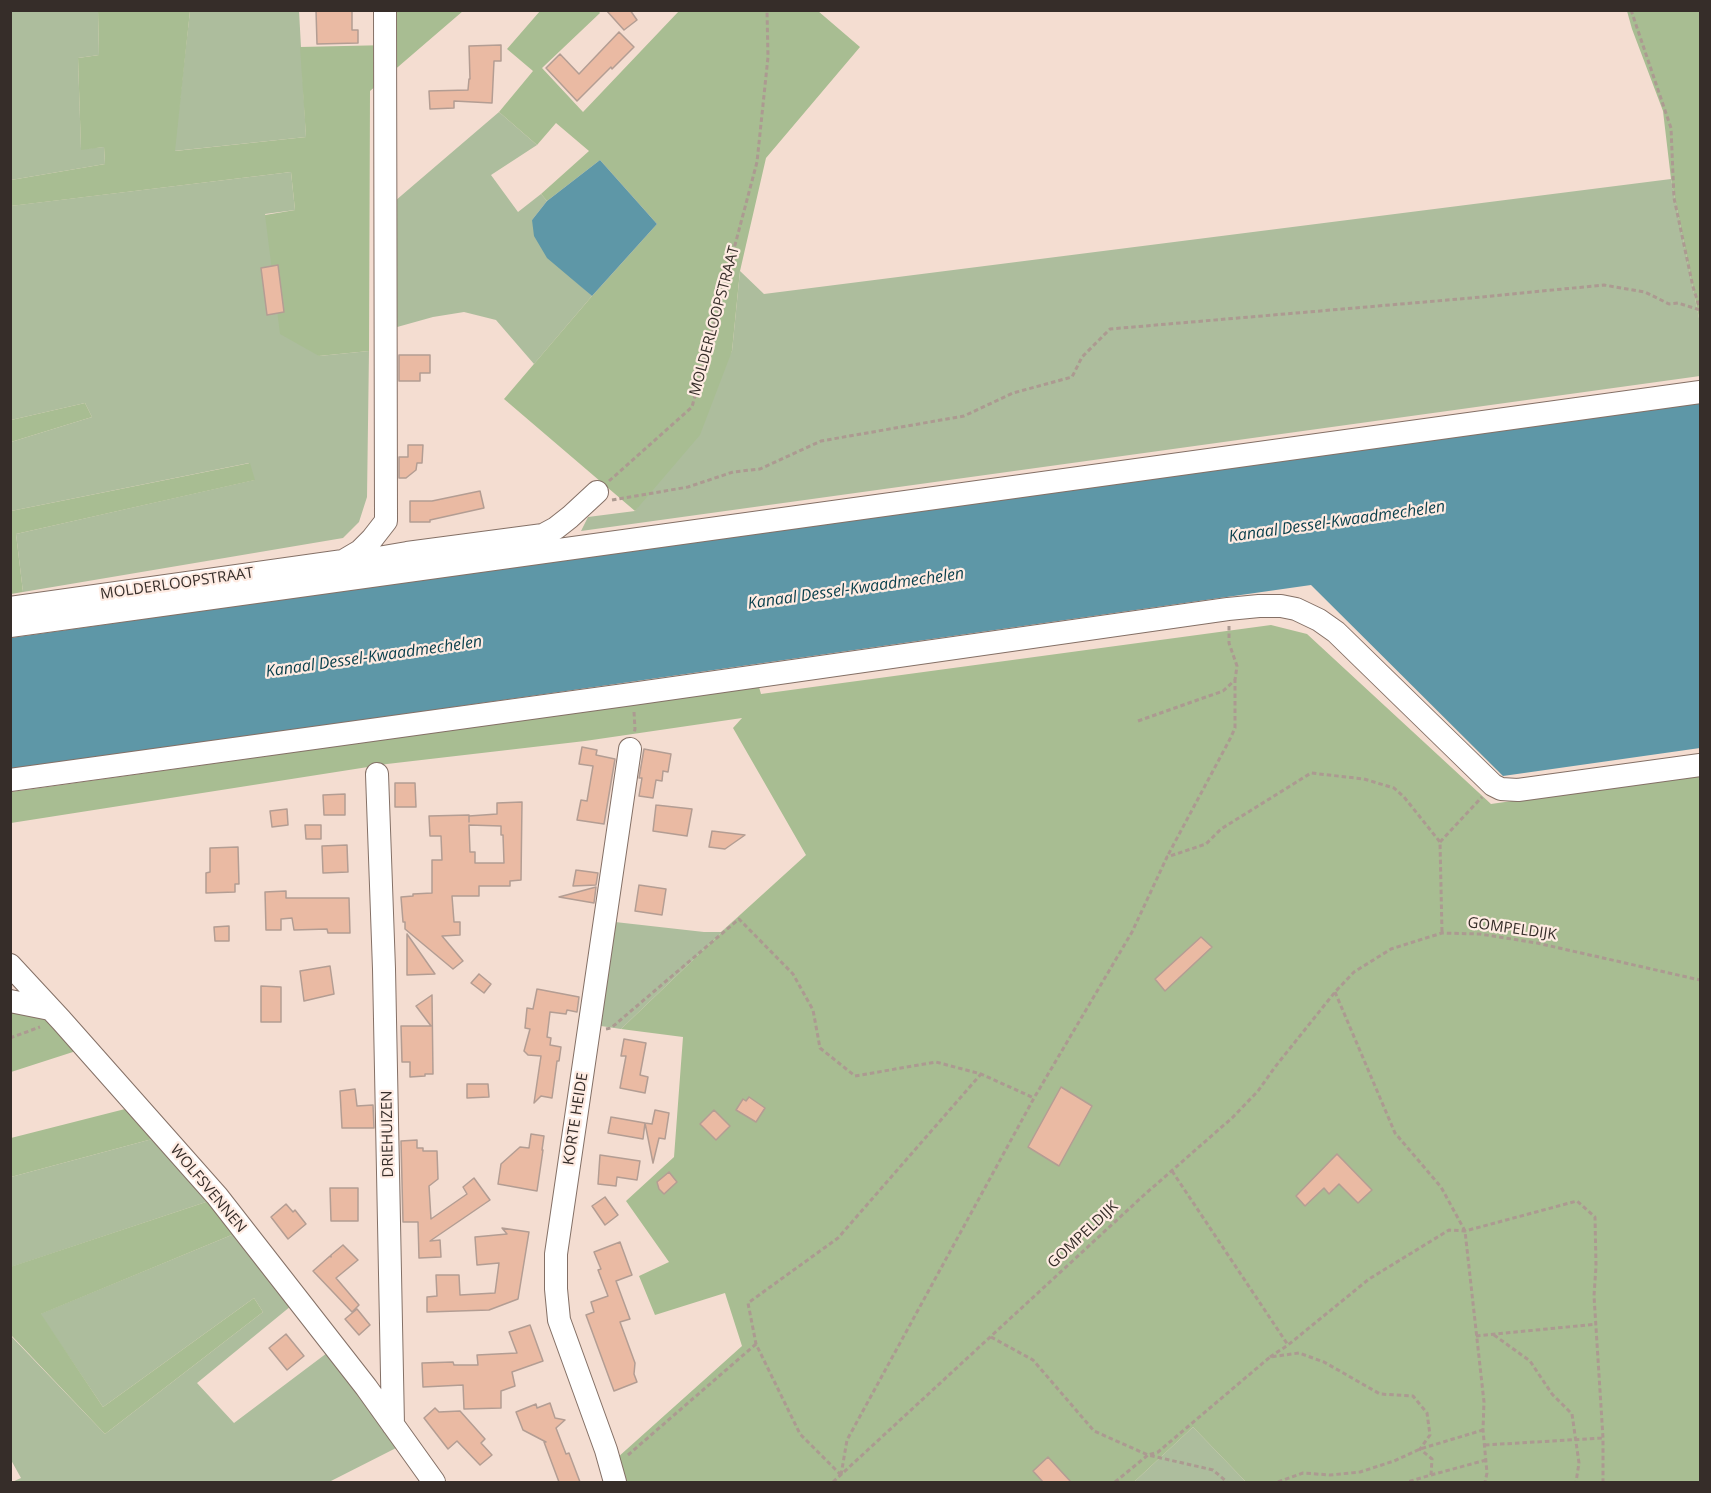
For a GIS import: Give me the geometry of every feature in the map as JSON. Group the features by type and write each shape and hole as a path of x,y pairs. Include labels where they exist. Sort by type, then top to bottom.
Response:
{"street":[{"path":"385,10 386,521 388,536 394,544 407,553"},
{"path":"10,626 1701,392"},
{"name":"MOLDERLOOPSTRAAT","path":"10,608 543,535 556,528 590,499"},
{"name":"MOLDERLOOPSTRAAT","path":"342,561 360,550 386,521"},
{"path":"10,780 1228,609 1281,606 1296,609 1319,620 1336,632 1493,785 1502,789 1518,790 1701,765"},
{"name":"KORTE HEIDE","path":"614,1476 560,1320 556,1289 556,1254 630,749"},
{"name":"DRIEHUIZEN","path":"377,774 393,1425"},
{"name":"WOLFSVENNEN","path":"10,965 217,1196 393,1425"},
{"path":"10,1001 56,1014"},
{"path":"393,1425 434,1482"},
{"path":"415,1482 417,1458"}],"path":[{"name":"MOLDERLOOPSTRAAT","path":"590,499 692,407 757,162 768,57 767,10"},
{"path":"1631,10 1671,128 1674,198 1693,287 1701,310"},
{"path":"590,499 688,487 733,472 760,469 821,441 964,416 1013,393 1072,377 1082,357 1110,329 1604,285 1645,292 1669,304 1678,303 1701,310"},
{"path":"841,1475 847,1440 1034,1098 1132,932 1167,857 1230,739 1234,729 1237,666 1229,643 1228,609"},
{"path":"1138,721 1224,691 1235,680"},
{"path":"630,749 635,729 632,694"},
{"path":"1167,857 1206,844 1221,828 1311,773 1364,779 1394,788 1440,842 1442,933"},
{"path":"1440,842 1493,785"},
{"path":"589,1034 611,1028 739,919 793,974 813,1010 820,1048 855,1076 936,1062 981,1074 1034,1098"},
{"name":"GOMPELDIJK","path":"833,1482 1232,1118 1258,1091 1335,992 1354,972 1391,949 1442,933 1480,934 1537,943 1701,980"},
{"path":"1335,992 1395,1133 1441,1186 1465,1231 1484,1402 1485,1482"},
{"path":"10,1038 56,1014"},
{"path":"841,1475 800,1434 756,1344 748,1303 838,1238 981,1074"},
{"path":"1172,1171 1288,1345"},
{"path":"1115,1482 1148,1455 1158,1452 1270,1357 1369,1279 1449,1230 1465,1231 1577,1201 1595,1217 1594,1296 1603,1438 1603,1482"},
{"path":"1476,1336 1597,1324"},
{"path":"1494,1335 1530,1361 1552,1394 1572,1414 1579,1463 1576,1482"},
{"path":"991,1337 1033,1360 1095,1431 1148,1455 1213,1470 1227,1482"},
{"path":"614,1476 756,1344"},
{"path":"1270,1357 1299,1353 1324,1362 1380,1394 1413,1396 1427,1413 1430,1435 1420,1449"},
{"path":"1278,1482 1303,1473 1330,1475 1360,1472 1394,1461 1420,1449 1484,1430"},
{"path":"1485,1445 1603,1438"},
{"path":"1420,1449 1432,1459 1431,1475"},
{"path":"1407,1482 1486,1460"}],"green space":[{"path":"598,10 600,13 542,68 583,112 679,11 818,11 860,47 766,158 740,271 732,351 700,435 635,511 504,399 657,224 600,160 547,201 541,194 589,151 556,123 537,145 499,112 533,71 507,49 540,11"},
{"path":"11,11 98,11 99,55 78,58 81,149 104,147 105,164 11,180"},
{"path":"98,11 190,11 175,151 306,137 300,47 389,45 388,11 463,11 370,91 369,351 319,356 280,334 265,215 295,210 291,172 11,206 11,180 105,164 104,147 81,150 78,58 99,55"},
{"path":"190,11 299,11 306,137 174,151"},
{"path":"1627,11 1700,11 1700,323 1671,179 1663,111"},
{"path":"499,112 537,145 491,175 518,212 541,194 547,201 532,220 572,278 592,296 534,364 496,320 464,312 433,317 390,329 388,207"},
{"path":"291,172 295,210 265,214 319,356 369,351 367,497 359,522 343,538 23,592 16,534 254,480 249,463 11,511 11,442 92,417 85,403 11,420 10,206"},
{"path":"1671,179 1700,323 1700,376 581,531 588,517 635,511 732,351 740,271 764,294"},
{"path":"85,403 92,417 11,442 11,420"},
{"path":"250,463 255,480 16,534 23,592 11,594 11,511"},
{"path":"1271,625 1307,634 1491,804 1700,774 1700,1482 1246,1482 1193,1427 1134,1482 622,1482 617,1458 742,1346 725,1293 655,1315 639,1276 669,1262 626,1201 674,1157 683,1037 621,1029 806,855 733,728 742,718 585,741 387,764 11,823 11,792 759,687 761,694"},
{"path":"741,914 621,1029 601,1026 615,922 721,932"},
{"path":"11,1006 43,1013 76,1051 11,1072"},
{"path":"129,1108 156,1138 11,1177 11,1138"},
{"path":"156,1138 209,1201 11,1267 11,1177"},
{"path":"209,1201 234,1234 41,1314 103,1407 254,1298 263,1312 105,1434 11,1335 10,1267"},
{"path":"234,1234 291,1306 197,1383 234,1423 327,1353 400,1446 329,1482 12,1482 21,1478 11,1460 10,1335 105,1434 263,1312 254,1298 103,1407 40,1314"},
{"path":"1193,1427 1246,1482 1134,1482"}],"water":[{"path":"600,160 657,224 592,296 547,258 534,236 532,220 547,201"},
{"name":"Kanaal Dessel-Kwaadmechelen","path":"1700,398 1700,748 1503,776 1311,585 11,770 10,638"}],"building":[{"path":"316,10 352,10 352,30 358,30 358,43 317,44"},
{"path":"606,10 630,10 637,20 624,30"},
{"path":"619,32 634,47 577,101 546,68 560,54 579,74"},
{"path":"501,45 501,61 494,61 492,103 454,101 454,108 430,109 429,91 468,90 469,46"},
{"path":"278,265 284,312 267,315 261,268"},
{"path":"399,355 430,355 430,373 420,373 420,381 399,381"},
{"path":"408,445 423,445 422,463 417,463 416,470 406,478 399,478 399,457 408,457"},
{"path":"480,491 484,508 430,520 430,522 410,522 410,501 432,501"},
{"path":"582,747 597,750 596,755 615,759 604,824 577,820 581,800 587,801 593,766 579,764"},
{"path":"644,749 671,754 668,772 663,771 662,781 656,780 653,798 639,796 642,778 639,778"},
{"path":"395,783 415,783 416,807 395,807"},
{"path":"345,794 345,815 324,815 323,795"},
{"path":"522,802 521,880 510,881 510,886 479,886 479,896 452,896 454,922 460,922 460,935 442,936 463,961 453,969 405,929 401,897 432,893 432,860 442,860 441,836 430,836 429,816 497,814 497,803","holes":["469,825 501,826 504,863 475,863 475,852 470,852"]},
{"path":"656,805 692,809 687,836 653,831"},
{"path":"287,809 288,825 272,827 270,811"},
{"path":"305,825 321,825 321,839 306,839"},
{"path":"712,831 745,835 725,849 709,847"},
{"path":"347,845 348,872 323,873 322,846"},
{"path":"238,847 239,884 235,884 235,892 206,893 206,873 210,872 210,848"},
{"path":"576,870 598,873 596,885 573,886"},
{"path":"639,885 666,889 662,915 635,911"},
{"path":"596,887 594,903 559,897"},
{"path":"286,891 286,898 349,898 350,933 328,933 327,929 294,930 292,918 281,919 281,930 266,930 265,892"},
{"path":"229,926 229,941 215,941 214,927"},
{"path":"407,934 435,974 407,975"},
{"path":"1201,937 1212,947 1165,991 1155,979"},
{"path":"330,966 334,994 304,1001 300,971"},
{"path":"479,974 491,984 484,993 471,983"},
{"path":"261,986 281,987 281,1022 261,1022"},
{"path":"537,989 579,997 577,1012 567,1010 566,1014 550,1012 547,1037 551,1038 550,1045 561,1047 559,1061 557,1061 552,1098 541,1096 534,1103 541,1056 528,1055 524,1051 530,1029 525,1028 527,1008 533,1009"},
{"path":"432,995 433,1074 410,1077 410,1062 402,1062 401,1026 431,1026 416,1006"},
{"path":"624,1039 646,1043 640,1075 648,1077 645,1093 620,1088 626,1056 621,1056"},
{"path":"467,1084 488,1084 489,1097 467,1098"},
{"path":"1061,1087 1092,1106 1059,1166 1028,1147"},
{"path":"355,1089 357,1106 373,1105 374,1128 342,1128 340,1091"},
{"path":"749,1097 765,1108 756,1122 736,1110 743,1099 746,1101"},
{"path":"655,1110 669,1113 665,1139 659,1138 653,1163 645,1123 652,1124"},
{"path":"714,1110 730,1126 716,1140 700,1124"},
{"path":"611,1117 645,1123 643,1139 608,1133"},
{"path":"531,1134 544,1136 537,1191 498,1184 501,1164 520,1147 529,1148"},
{"path":"417,1140 417,1148 423,1148 423,1151 437,1151 438,1179 429,1186 431,1219 467,1194 463,1187 474,1178 490,1200 430,1241 440,1240 441,1257 419,1258 418,1222 403,1222 401,1141"},
{"path":"1337,1154 1372,1190 1358,1203 1339,1184 1329,1194 1324,1188 1305,1206 1296,1196"},
{"path":"600,1155 640,1161 637,1180 617,1177 616,1186 598,1184"},
{"path":"669,1172 677,1182 664,1194 657,1182"},
{"path":"330,1188 358,1188 358,1221 331,1221"},
{"path":"605,1197 618,1215 605,1225 592,1206"},
{"path":"286,1204 293,1212 295,1210 306,1224 288,1239 271,1217"},
{"path":"502,1228 529,1232 518,1299 489,1310 427,1312 427,1297 437,1296 436,1275 459,1275 460,1295 495,1293 499,1263 477,1265 475,1237 507,1234"},
{"path":"620,1242 632,1275 616,1281 630,1319 620,1322 635,1363 634,1374 637,1382 614,1391 586,1315 594,1312 591,1302 608,1296 594,1252"},
{"path":"343,1245 358,1260 336,1278 359,1305 352,1312 313,1271"},
{"path":"357,1309 370,1325 359,1335 345,1319"},
{"path":"530,1325 543,1361 512,1372 515,1386 501,1391 501,1408 464,1409 463,1385 423,1387 422,1363 453,1362 454,1365 478,1365 477,1355 517,1353 509,1332"},
{"path":"286,1334 304,1356 287,1370 269,1348"},
{"path":"550,1403 555,1418 565,1420 556,1428 580,1482 559,1482 544,1442 546,1442 523,1430 516,1412 536,1404 537,1408"},
{"path":"435,1408 439,1412 460,1411 485,1439 481,1443 492,1455 480,1465 457,1441 448,1449 424,1418"},
{"path":"1048,1457 1071,1482 1043,1482 1033,1471"}]}
